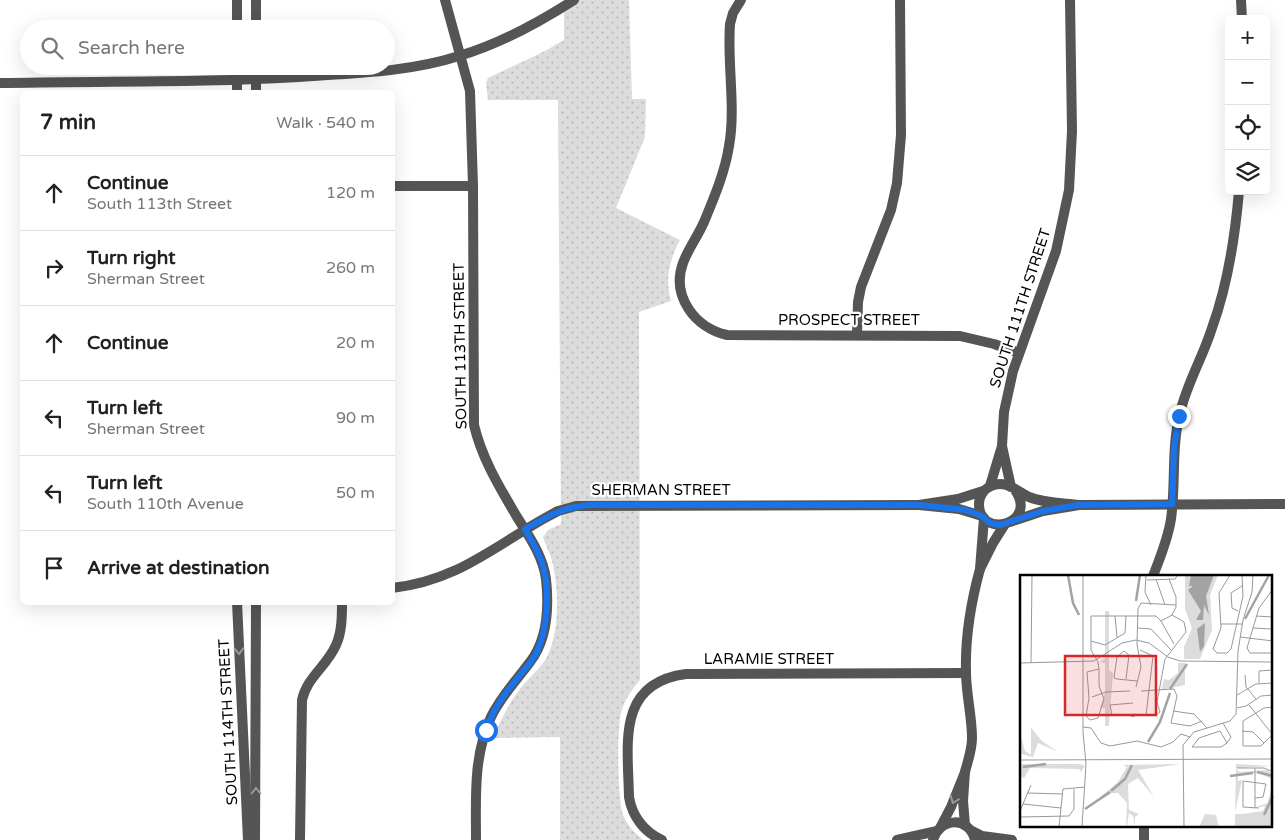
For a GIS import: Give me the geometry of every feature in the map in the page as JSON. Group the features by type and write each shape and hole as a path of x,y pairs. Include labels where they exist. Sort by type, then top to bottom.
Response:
{"street":[{"path":"237,0 237,20"},
{"path":"256,0 256,20"},
{"name":"SOUTH 113TH STREET","path":"445,0 470,91 473,186 474,425 482,455 525,529 540,557 545,572 545,630 540,646 496,706 479,751 476,769 476,840"},
{"path":"395,70 460,56 537,23 574,0"},
{"name":"PROSPECT STREET","path":"741,0 731,18 730,29 730,144 722,174 703,223 682,264 681,284 687,308 704,326 727,335 960,336 987,342 1019,353"},
{"path":"857,335 858,302 861,287 890,210 897,183 900,142 900,0"},
{"name":"SOUTH 111TH STREET","path":"987,488 1002,446 1007,392 1056,251 1069,190 1072,131 1070,0"},
{"path":"1241,0 1242,15"},
{"path":"237,75 237,90"},
{"path":"256,75 256,90"},
{"path":"0,82 237,80 327,75"},
{"path":"395,186 473,186"},
{"path":"1153,575 1167,537 1172,504 1174,448 1179,416 1188,385 1212,331 1225,286 1239,195"},
{"name":"SOUTH 111TH STREET","path":"1002,446 1013,488"},
{"path":"937,833 951,808 970,755 972,737 966,673 968,620 980,568 983,517 979,503 987,488 1002,483 1043,501 1078,505 1285,504"},
{"name":"SHERMAN STREET","path":"919,505 958,499 987,488"},
{"path":"980,568 993,543 1008,523 1018,515 1021,505 1020,499 1013,488"},
{"name":"SHERMAN STREET","path":"395,588 422,583 455,572 525,529 558,511 576,506 919,505 959,509 983,517"},
{"path":"983,517 995,524 1008,523 1043,511 1078,505"},
{"name":"SOUTH 114TH STREET","path":"237,605 248,840"},
{"name":"SOUTH 114TH STREET","path":"256,605 256,840"},
{"path":"300,840 302,700 307,685 336,646 340,629 342,605"},
{"name":"LARAMIE STREET","path":"662,840 647,831 641,824 631,808 629,797 629,725 637,702 653,684 673,676 686,674 966,673"},
{"path":"965,772 963,800 970,832"},
{"path":"896,840 937,833 948,823 956,822 970,832 982,836 1012,840"}],"shaded area":[{"path":"564,0 629,0 632,99 646,99 645,137 616,208 680,240 669,270 668,285 671,301 639,312 640,680 631,691 622,708 618,765 620,797 624,817 643,840 560,840 560,737 493,738 514,697 544,662 553,640 557,615 555,576 552,561 543,537 548,530 561,524 558,100 488,100 486,83 488,78 564,40"}],"route":[{"path":"486,730 496,706 535,655 545,630 545,572 540,557 525,529 558,511 576,506 590,505 919,505 966,510 982,516 990,523 1000,525 1030,514 1078,505 1172,504 1174,448 1179,416"}]}
